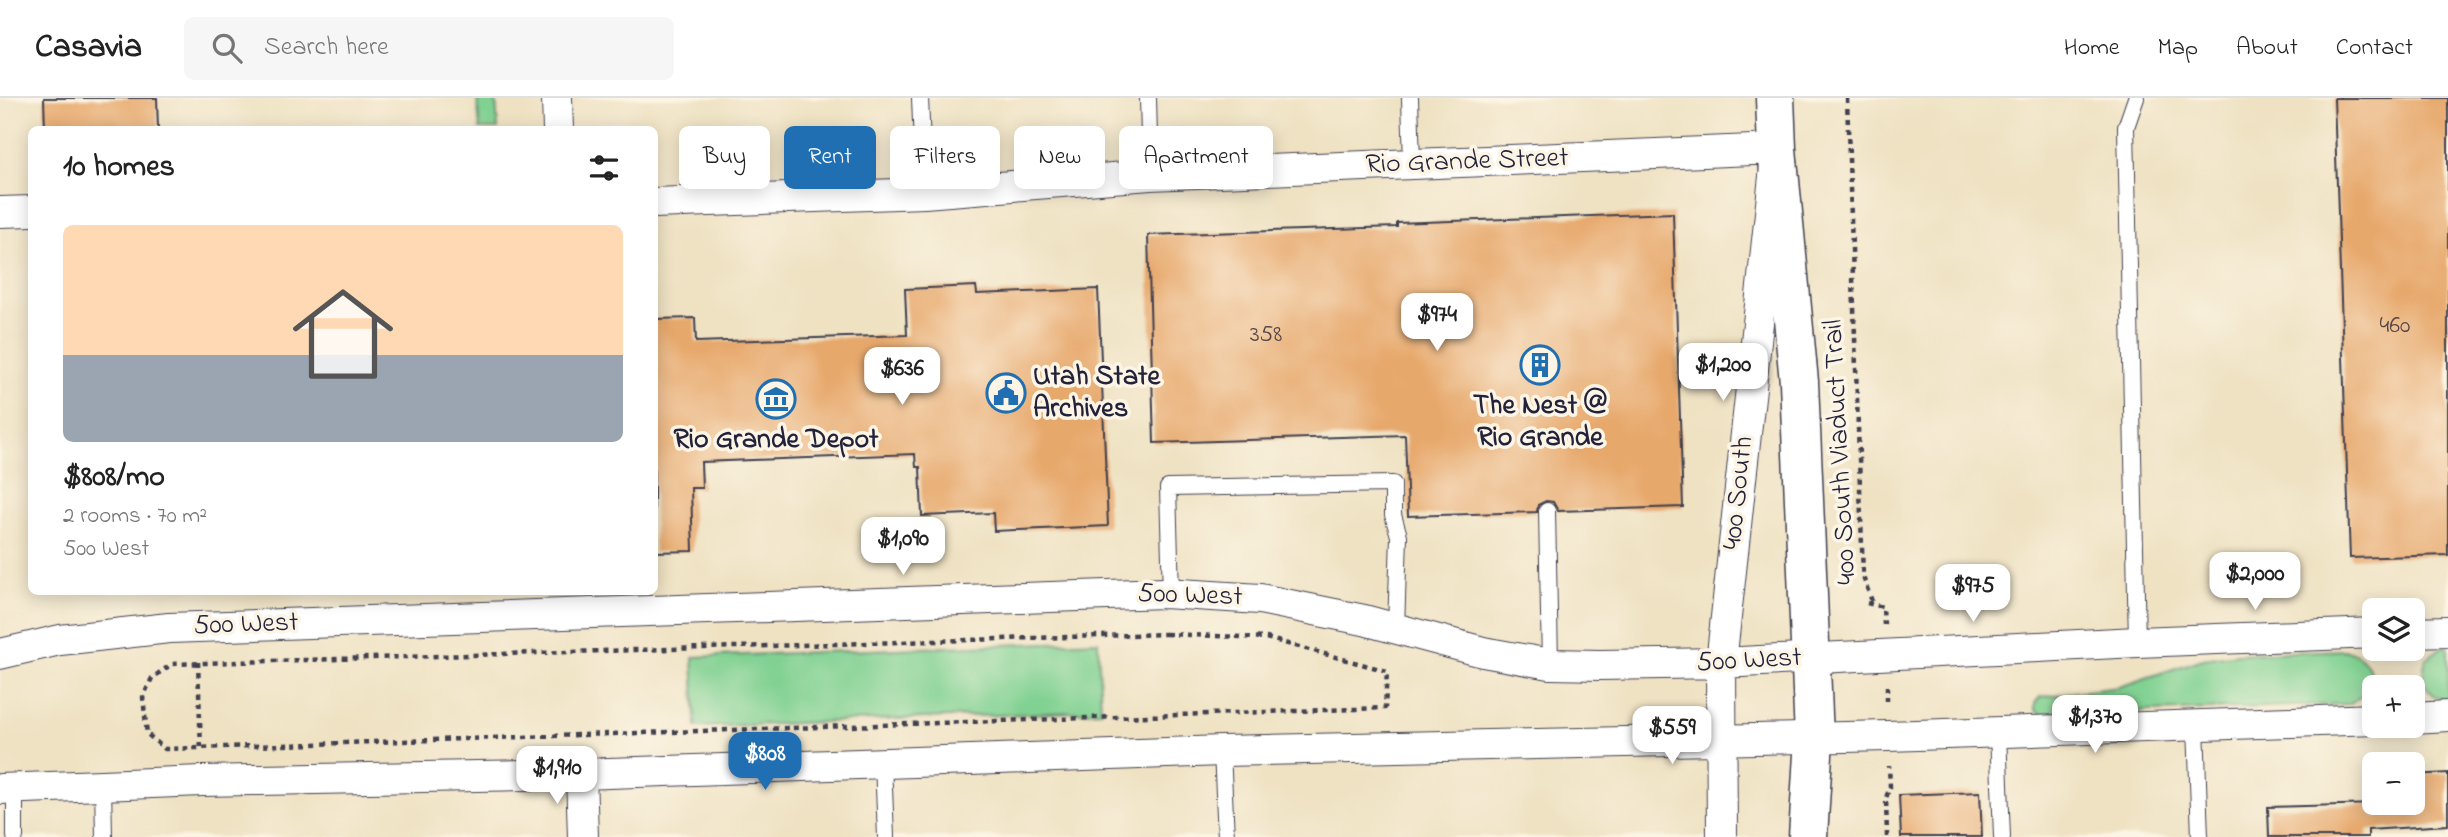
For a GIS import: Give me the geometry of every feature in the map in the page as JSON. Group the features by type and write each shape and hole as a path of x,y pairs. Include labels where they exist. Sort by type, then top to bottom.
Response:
{"main road":[{"name":"400 South","path":"1775,98 1777,149 1799,382 1814,737 1808,837"},
{"name":"400 South","path":"1814,737 1829,837"}],"street":[{"path":"557,98 558,126"},
{"name":"Rio Grande Street","path":"1273,170 1777,149"},
{"name":"400 South","path":"1722,837 1721,663 1777,149"},
{"name":"Rio Grande Street","path":"658,203 923,193 1119,177"},
{"path":"0,212 28,211"},
{"name":"500 West","path":"0,654 60,640 169,628 1171,594 1260,599 1364,620 1483,652 1550,664 1721,663 2362,633"},
{"path":"2425,632 2448,631"},
{"path":"2425,717 2448,716"},
{"path":"7,789 103,784 580,774 1222,751 1888,736 2362,720"},
{"path":"580,774 583,837"}],"lane":[{"path":"920,98 923,193"},
{"path":"1148,98 1149,126"},
{"path":"1410,98 1412,164"},
{"path":"2136,98 2126,127 2137,642"},
{"path":"1171,594 1168,488 1393,484 1394,515 1399,536 1396,629"},
{"path":"1547,511 1550,664"},
{"path":"2196,726 2200,837"},
{"path":"1998,732 2002,837"},
{"path":"1222,751 1226,837"},
{"path":"883,763 886,837"},
{"path":"103,784 104,837"},
{"path":"7,789 15,837"}],"path":[{"name":"400 South Viaduct Trail","path":"1847,98 1863,577 1870,604 1883,607 1890,787 1885,798 1887,837"},
{"path":"1166,634 1266,638 1387,671 1385,708 164,749 147,734 143,696 152,678 172,664 198,663 1166,634"},
{"path":"198,655 202,757"}],"green space":[{"path":"477,98 496,98 498,126 480,126"},
{"path":"1098,641 1101,711 696,727 693,657"},
{"path":"2442,647 2448,647 2448,700 2434,696 2426,686 2426,659"},
{"path":"2345,650 2364,661 2371,675 2362,675 2362,695 2349,704 2042,715 2035,710 2035,703 2040,697 2119,687 2203,659 2237,654"}],"building":[{"path":"44,98 157,98 158,126 45,126"},
{"path":"2334,98 2448,98 2448,555 2350,558"},
{"name":"The Nest @ Rio Grande","path":"1673,213 1683,507 1558,511 1553,502 1546,501 1538,505 1537,512 1408,516 1405,435 1154,443 1148,235 1397,227 1397,223"},
{"path":"976,286 977,294 1098,289 1108,526 994,531 993,513 922,516 920,467 916,467 915,454 701,462 702,488 691,488 693,551 658,552 658,319 695,318 696,342 907,335 905,289"},
{"path":"2448,773 2448,825 2368,830 2368,837 2269,837 2268,807 2362,804 2362,815 2425,815 2425,774"},
{"path":"1980,792 1982,837 1901,837 1899,795"}],"place":[{"name":"The Nest @ Rio Grande","path":"1540,365"},
{"name":"Utah State Archives","path":"1006,393"},
{"name":"Rio Grande Depot","path":"776,399"}]}
